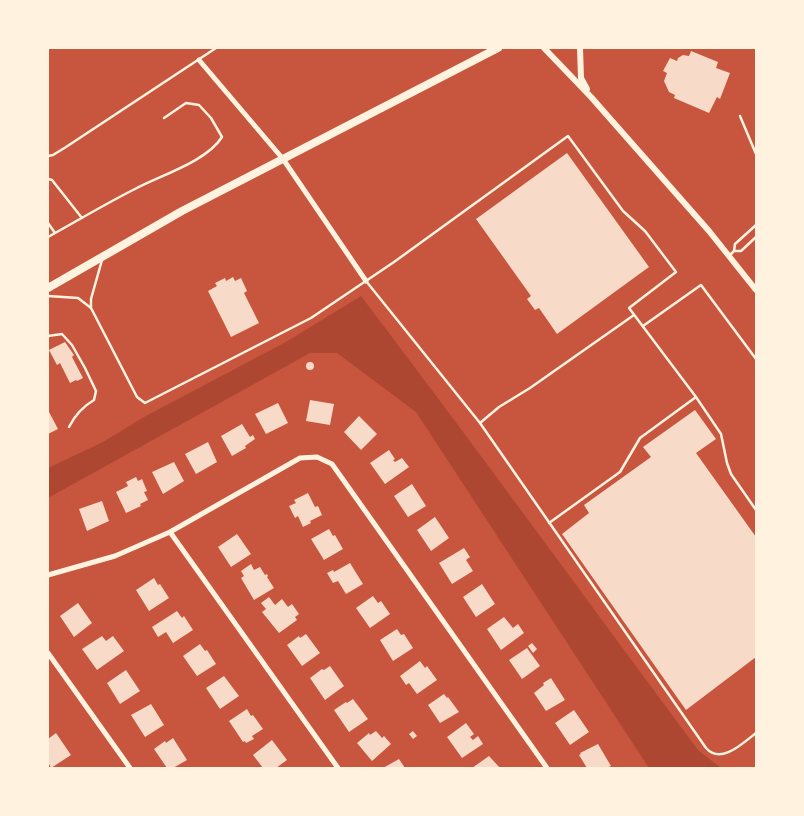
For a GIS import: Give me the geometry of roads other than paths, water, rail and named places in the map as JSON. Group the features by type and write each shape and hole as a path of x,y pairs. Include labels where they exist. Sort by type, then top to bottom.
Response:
{"main road":[{"path":"48,288 182,211 498,48"}],"street":[{"path":"544,48 591,97 709,231 756,290"},
{"path":"580,48 581,78 591,97"},
{"path":"199,60 283,159 366,281"},
{"path":"48,575 115,556 170,532 300,458 316,457 332,464 547,768"},
{"path":"170,532 338,768"},
{"path":"48,653 130,768"}],"lane":[{"path":"48,156 53,155 216,48"},
{"path":"48,237 136,188 196,159 216,146 222,137 211,118 199,105 186,103 164,118"},
{"path":"740,116 756,154"},
{"path":"48,296 78,298 91,308 137,397 145,403 311,318 366,281 568,136 623,211 645,231 676,272 628,308 696,397 721,434 731,474 756,510"},
{"path":"48,180 52,180 82,218"},
{"path":"48,223 55,233"},
{"path":"734,251 734,244 756,225"},
{"path":"728,256 734,251 741,251 756,238"},
{"path":"91,308 91,299 103,257"},
{"path":"366,281 480,423 710,753 719,755 731,751 756,733"},
{"path":"643,326 701,285 756,359"},
{"path":"480,423 499,407 530,388 634,315"},
{"path":"48,336 62,334 72,345 96,391 94,400 74,416 69,427"},
{"path":"550,523 620,472 640,438 696,397"}]}
